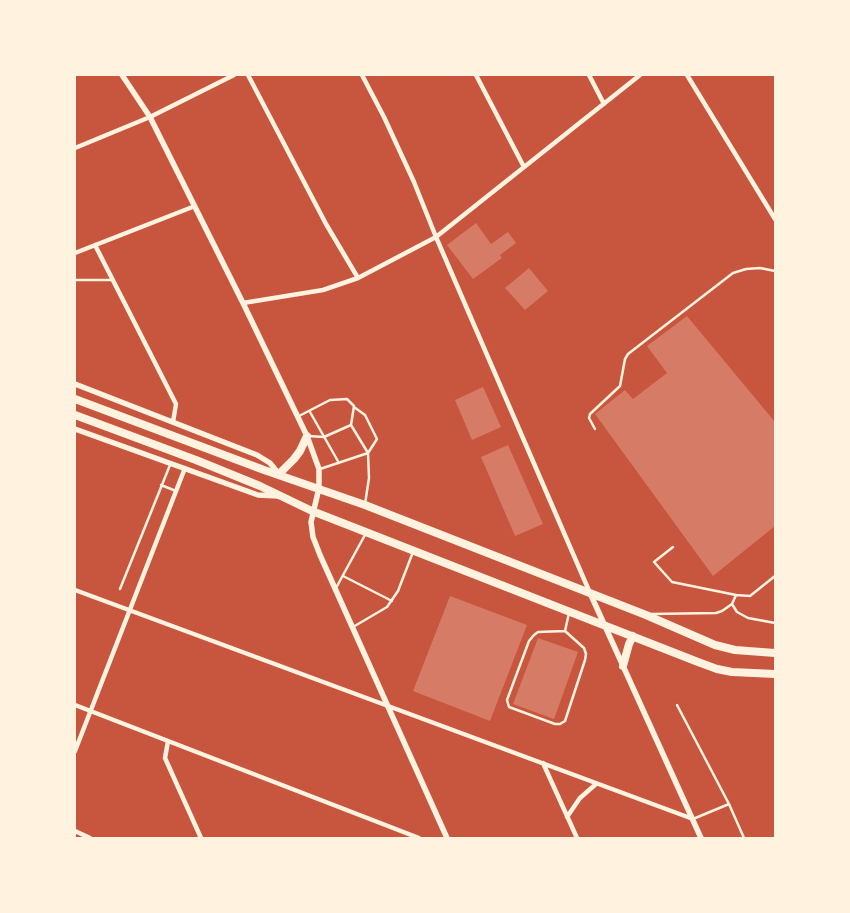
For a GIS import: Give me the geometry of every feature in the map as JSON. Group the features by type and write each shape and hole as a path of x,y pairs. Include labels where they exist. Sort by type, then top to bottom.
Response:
{"highway":[{"path":"75,399 264,470 365,505 646,614 715,645 735,650 775,653"},
{"path":"75,415 196,460 312,510 716,669 755,674 775,674"},
{"path":"279,474 300,451 307,436"},
{"path":"623,666 633,636"}],"street":[{"path":"122,75 150,117 307,436 319,469 318,488 312,510 313,537 387,707 447,838"},
{"path":"75,148 150,117 234,75"},
{"path":"248,75 326,224 358,278"},
{"path":"362,75 395,141 604,624 701,838"},
{"path":"476,75 524,166"},
{"path":"589,75 604,104"},
{"path":"243,303 323,290 358,278 436,236 640,75"},
{"path":"687,75 775,219"},
{"path":"75,253 195,206"},
{"path":"96,245 176,404 173,422"},
{"path":"75,384 257,455 270,463 279,474"},
{"path":"75,429 258,495 280,496"},
{"path":"75,751 185,468"},
{"path":"75,590 693,819"},
{"path":"75,705 419,838"},
{"path":"168,741 165,758 201,838"},
{"path":"543,763 577,838"},
{"path":"567,817 580,798 596,784"},
{"path":"75,831 90,838"}],"lane":[{"path":"594,430 589,418 590,414 620,386 625,359 628,354 733,273 746,269 760,268 775,271"},
{"path":"75,280 113,280"},
{"path":"297,416 310,412 330,400 347,399 365,415 377,439 368,454 319,469"},
{"path":"354,406 351,426 368,454 369,478 365,505"},
{"path":"310,412 339,463"},
{"path":"307,436 324,437 351,426"},
{"path":"120,589 170,463"},
{"path":"161,485 176,491"},
{"path":"335,589 367,532"},
{"path":"673,547 654,562 672,582 750,596 775,576"},
{"path":"353,627 387,607 392,601 398,591 414,550"},
{"path":"343,576 392,601"},
{"path":"646,614 716,613 732,604 736,595"},
{"path":"732,604 737,612 748,618 775,623"},
{"path":"565,631 570,611"},
{"path":"565,631 584,648 586,654 564,721 560,724 555,724 509,707 507,700 534,635 538,632 565,631"},
{"path":"677,705 729,804 744,838"},
{"path":"693,819 729,804"}],"building":[{"path":"476,223 491,244 508,232 516,243 500,255 502,258 473,279 447,245"},
{"path":"529,268 548,291 525,310 505,288"},
{"path":"687,316 775,422 775,526 713,576 595,414 625,390 633,399 667,373 647,346"},
{"path":"483,387 501,427 472,440 455,400"},
{"path":"508,445 543,524 515,536 481,457"},
{"path":"450,596 527,625 490,721 413,691"},
{"path":"538,638 578,652 554,719 513,704"}]}
